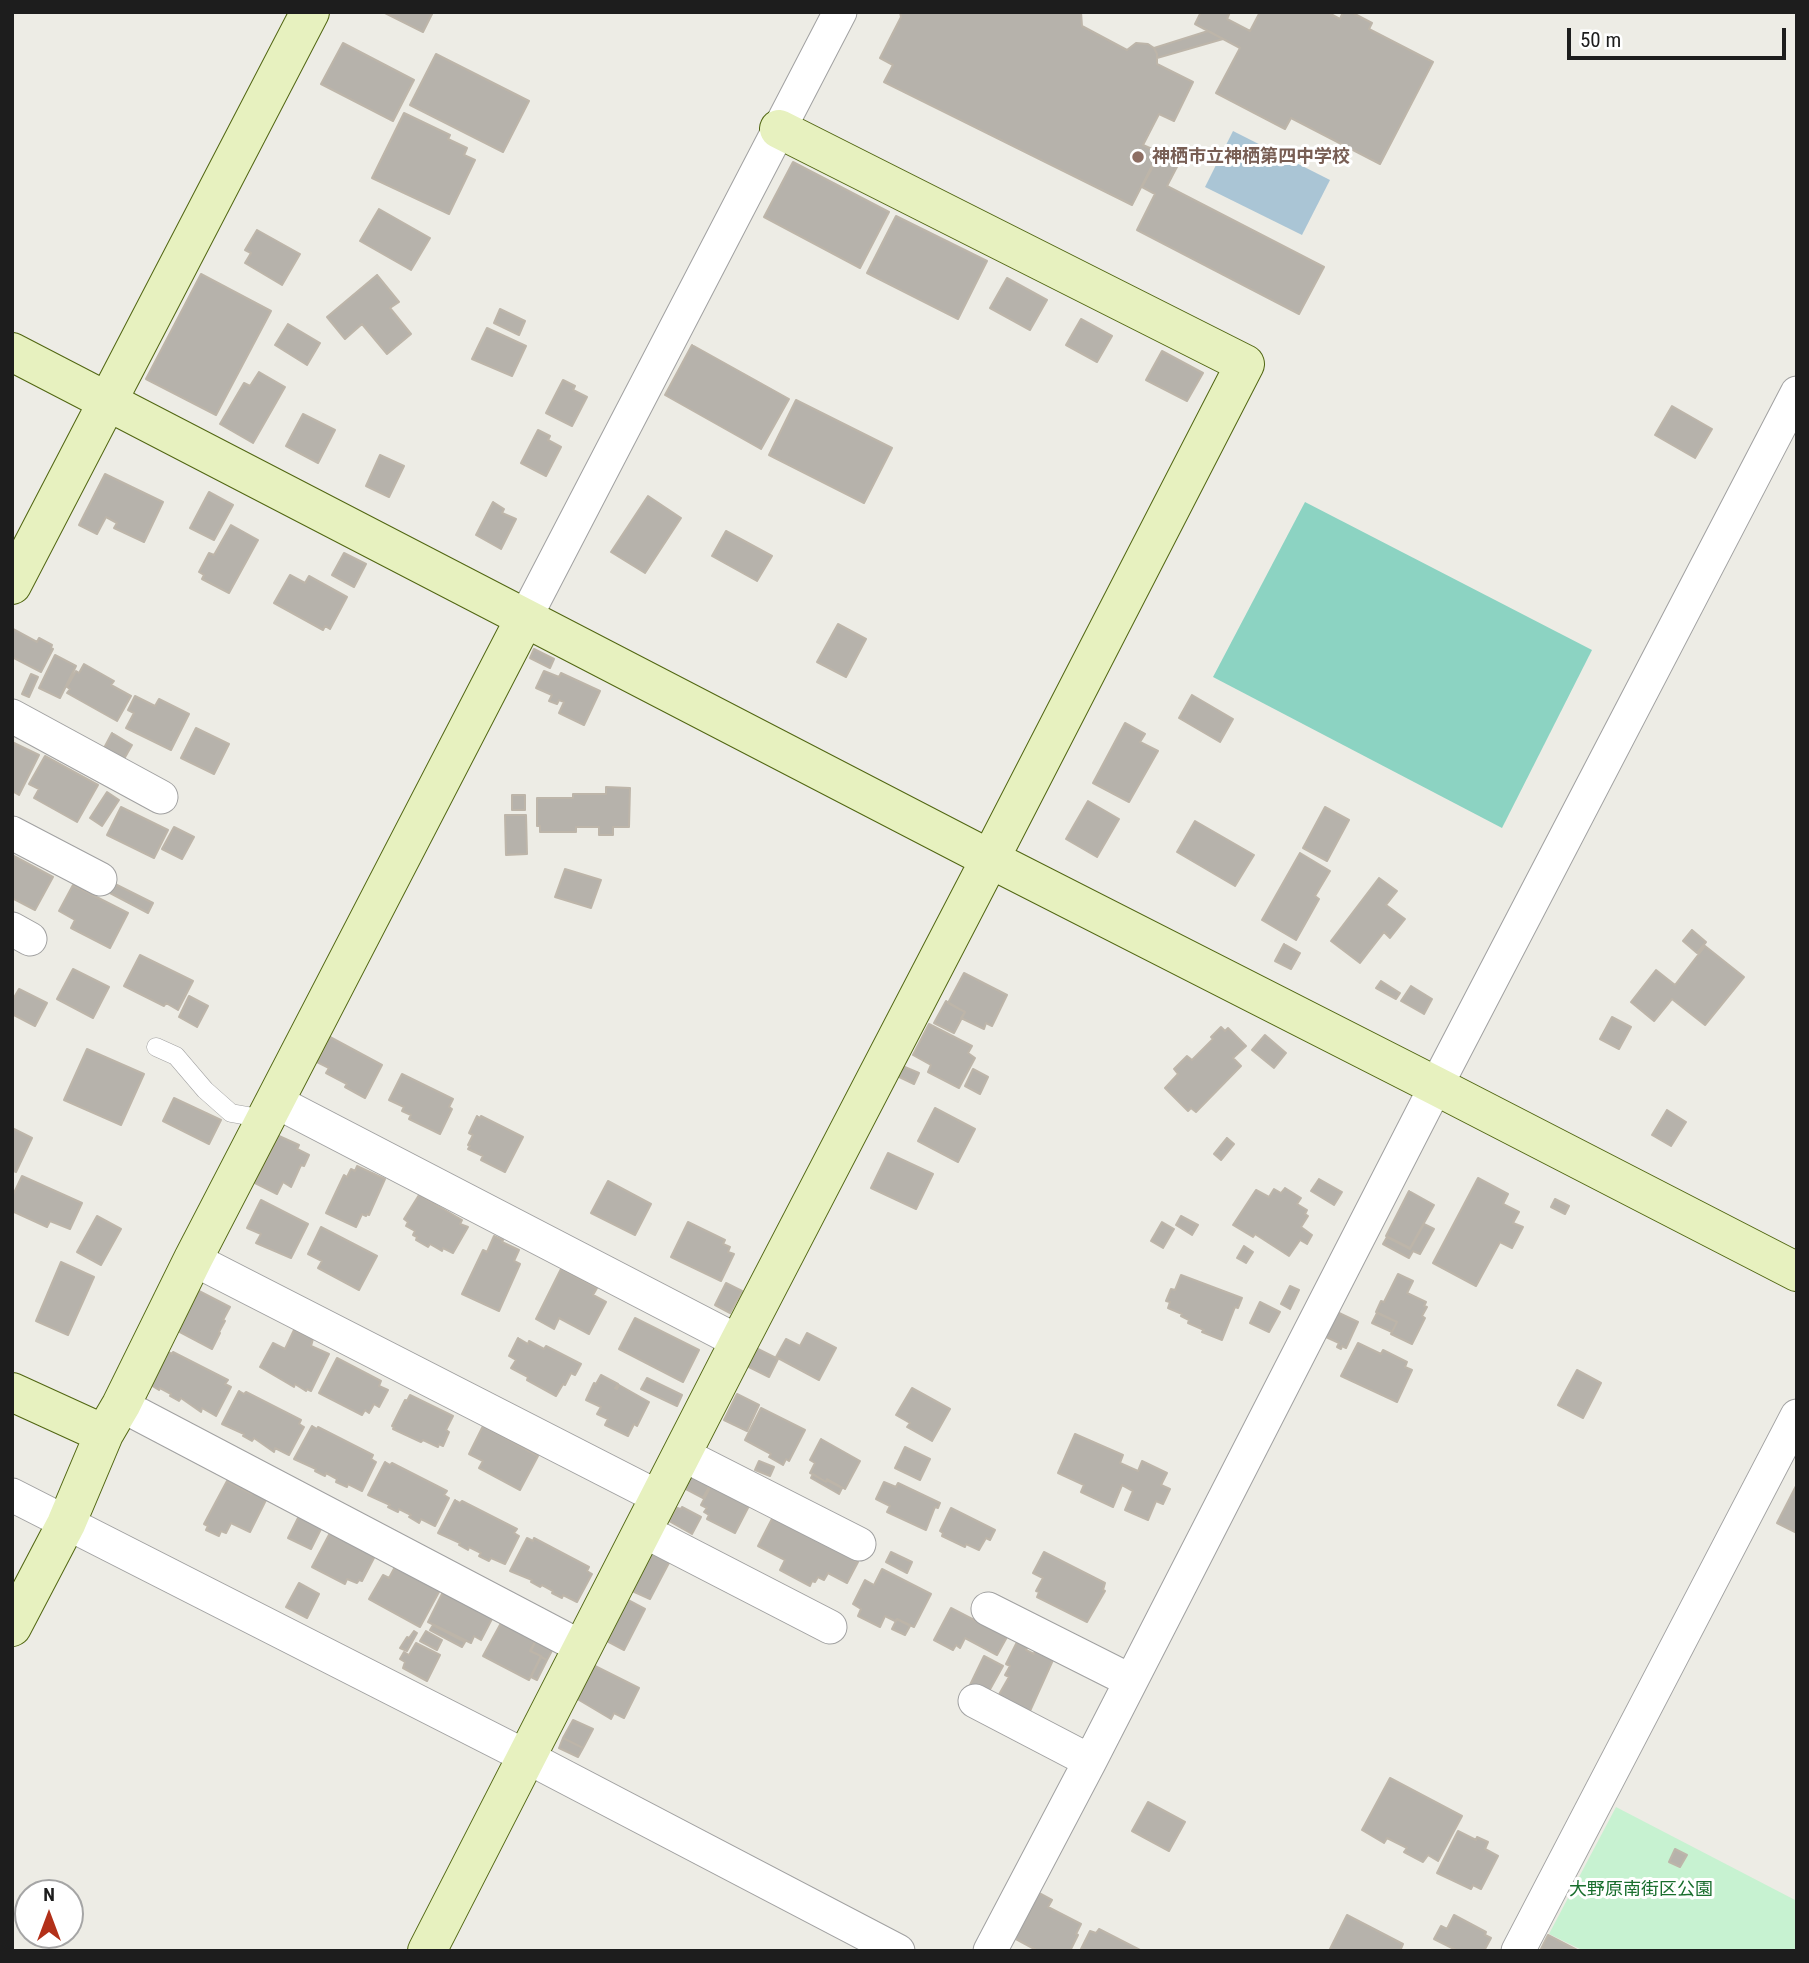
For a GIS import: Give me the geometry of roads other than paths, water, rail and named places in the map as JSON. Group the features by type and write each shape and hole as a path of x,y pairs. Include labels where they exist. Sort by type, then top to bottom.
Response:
{"street":[{"path":"12,585 310,12"},
{"path":"12,1628 66,1524 112,1420 193,1259 840,12"},
{"path":"427,1951 1245,364 779,130"},
{"path":"12,352 990,859 1797,1272"},
{"path":"990,1951 1797,393"},
{"path":"12,716 160,797"},
{"path":"12,833 100,879"},
{"path":"270,1110 739,1342"},
{"path":"193,1259 652,1514 830,1627"},
{"path":"12,1392 112,1420 583,1648"},
{"path":"1518,1951 1797,1416"},
{"path":"682,1454 859,1544"},
{"path":"12,1495 527,1757 898,1951"},
{"path":"988,1609 1131,1681"},
{"path":"975,1701 1090,1761"}],"lane":[{"path":"156,1047 176,1056 205,1090 231,1113 270,1110"}],"water":[{"path":"1233,131 1330,180 1302,235 1205,187"}],"place":[{"name":"神栖市立神栖第四中学校","path":"1138,157"}],"park label":[{"name":"大野原南街区公園","path":"1641,1890"}]}
